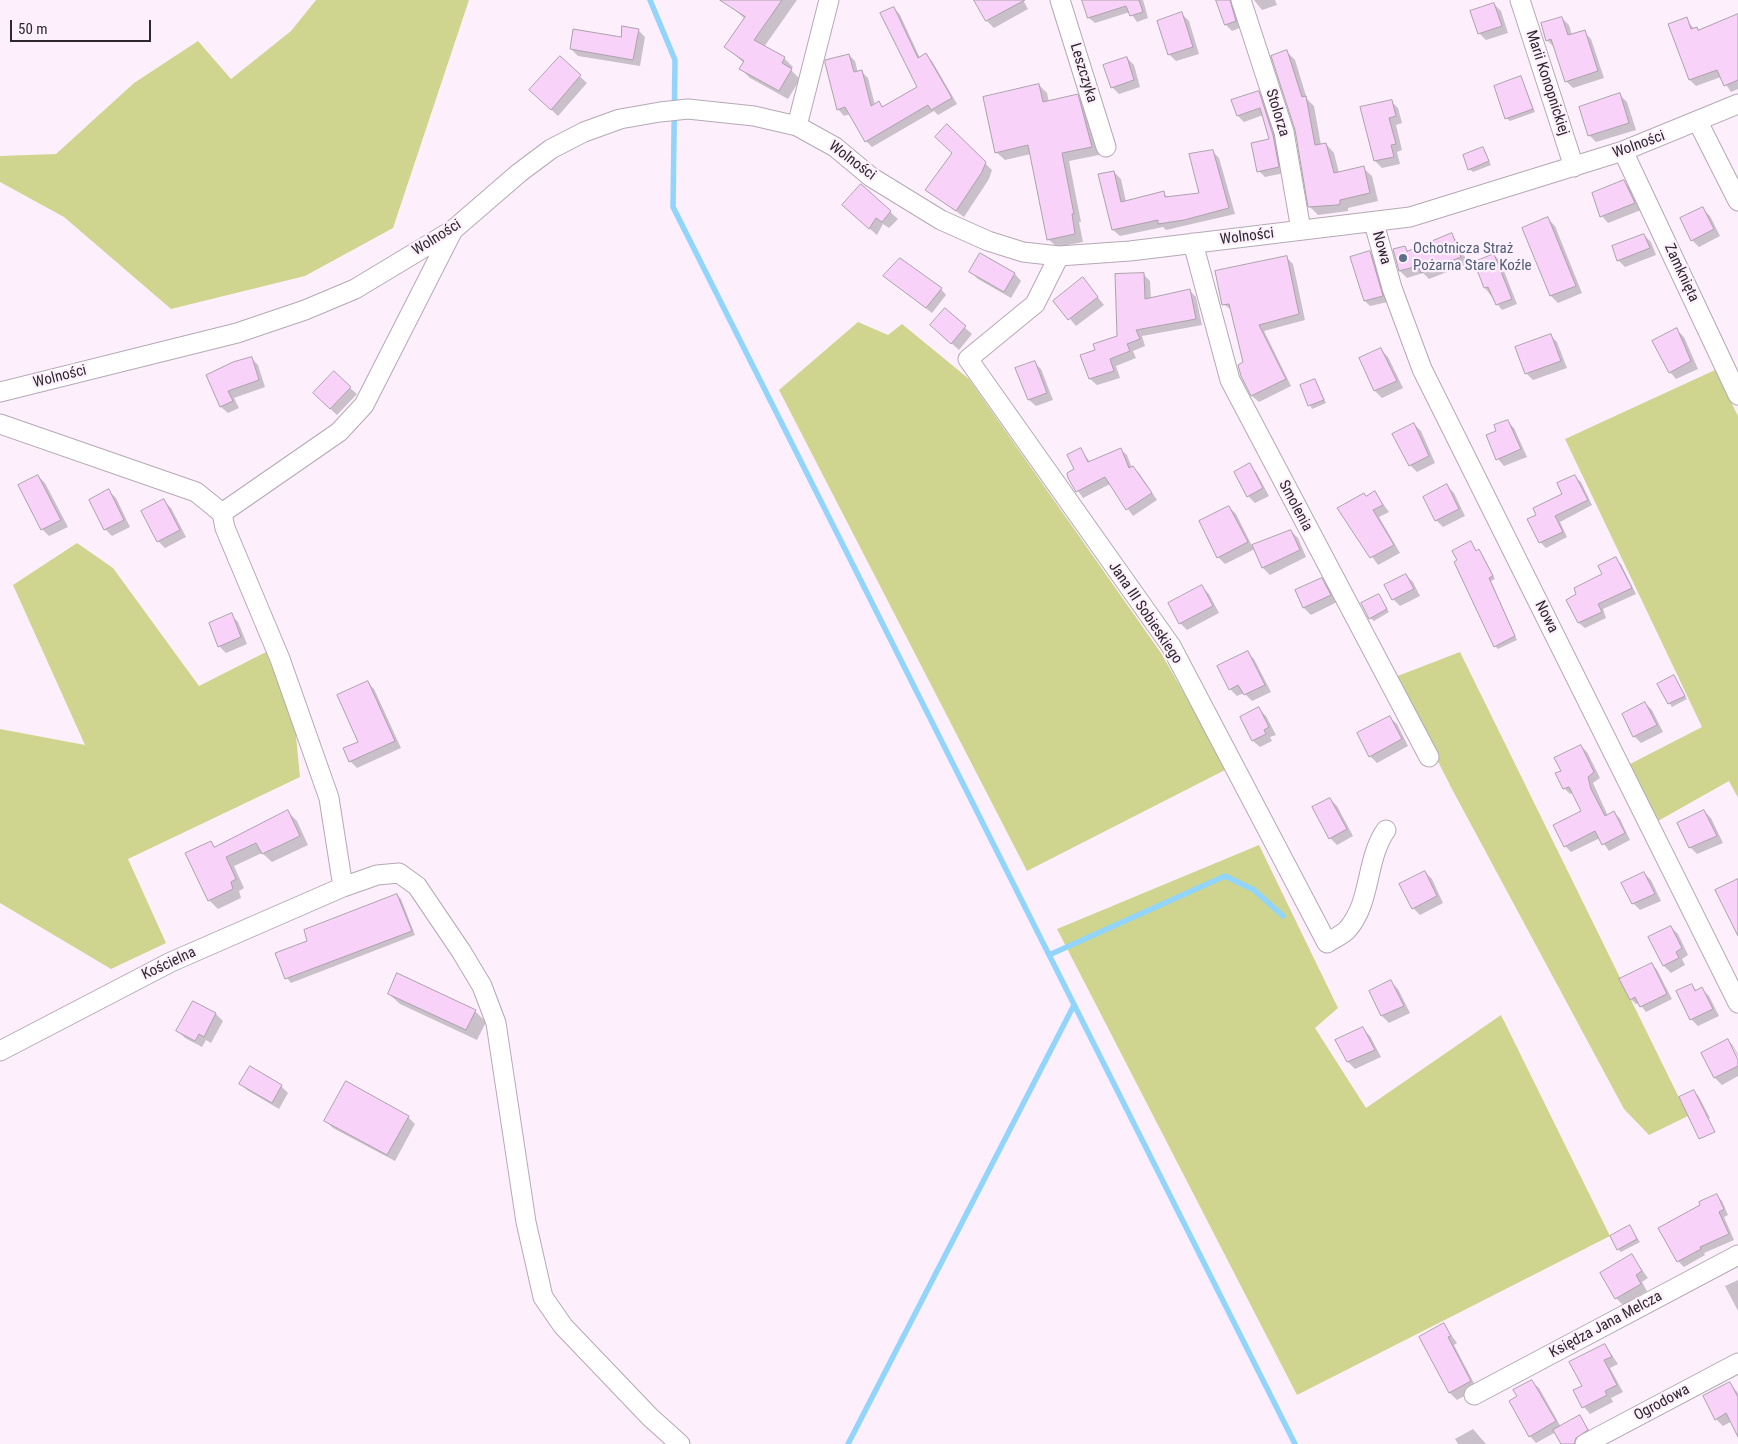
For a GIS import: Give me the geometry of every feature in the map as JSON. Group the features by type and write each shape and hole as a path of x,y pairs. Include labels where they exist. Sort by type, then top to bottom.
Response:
{"street":[{"path":"797,126 828,0"},
{"name":"Leszczyka","path":"1060,0 1106,147"},
{"name":"Stolorza","path":"1241,0 1284,132 1302,230"},
{"name":"Marii Konopnickiej","path":"1520,0 1574,167"},
{"name":"Wolności","path":"0,392 237,333 305,310 355,289 453,230 519,173 551,149 584,132 620,119 660,112 688,109 754,116 797,126 835,147 871,177 941,220 988,241 1023,252 1059,256 1092,255 1374,223 1410,217 1623,151 1698,122 1738,104"},
{"path":"1698,122 1738,202"},
{"name":"Zamknięta","path":"1623,151 1738,395"},
{"name":"Nowa","path":"1374,223 1392,288 1422,369 1738,1003"},
{"path":"222,513 339,432 364,405 453,230"},
{"name":"Smolenia","path":"1192,243 1230,380 1429,757"},
{"name":"Jana III Sobieskiego","path":"1059,256 1035,304 968,359 1170,646 1327,943 1347,930 1364,901 1377,843 1386,830"},
{"path":"0,424 196,492 222,513 225,528 280,659 329,798 343,887"},
{"name":"Kościelna","path":"0,1051 171,962 343,887 377,875 399,873 417,886 461,951 482,986 496,1023 526,1222 543,1297 563,1326 650,1417 680,1444"},
{"name":"Księdza Jana Melcza","path":"1474,1395 1738,1255"},
{"name":"Ogrodowa","path":"1585,1444 1738,1362"}],"green space":[{"path":"316,0 469,0 393,228 305,276 171,309 64,217 0,182 0,156 56,154 134,83 198,41 231,79 291,31"},
{"path":"858,322 888,335 902,324 969,379 1161,653 1227,769 1027,871 779,390"},
{"path":"1715,370 1738,416 1738,798 1729,781 1658,821 1630,764 1702,727 1565,439"},
{"path":"77,543 113,568 199,686 266,652 295,726 300,777 128,859 166,943 111,969 0,903 0,729 85,745 13,585"},
{"path":"1460,652 1688,1116 1649,1135 1624,1109 1453,791 1395,677"},
{"path":"1259,845 1338,1008 1315,1028 1366,1108 1501,1015 1610,1236 1297,1395 1057,929"}],"building":[{"path":"720,0 782,0 754,40 785,57 782,63 792,69 779,91 739,69 744,61 724,47 745,17"},
{"path":"974,0 1025,0 986,21"},
{"path":"1082,0 1139,0 1143,12 1130,16 1126,6 1088,18"},
{"path":"1216,0 1230,0 1236,21 1225,25"},
{"path":"1494,3 1502,26 1478,34 1470,11"},
{"path":"894,7 918,58 926,53 952,98 931,110 928,105 865,142 845,107 837,110 825,60 849,54 854,72 862,70 871,106 879,101 882,107 917,87 880,13"},
{"path":"1182,12 1193,47 1168,55 1157,21"},
{"path":"1738,14 1738,80 1724,86 1717,70 1689,80 1668,24 1687,17 1691,29 1697,27 1698,30"},
{"path":"1562,17 1568,35 1585,30 1598,71 1565,82 1551,39 1546,41 1541,23"},
{"path":"622,26 639,29 633,60 570,49 573,29 621,37"},
{"path":"1287,50 1302,97 1306,96 1315,145 1326,143 1334,173 1364,166 1370,193 1340,200 1340,204 1337,205 1308,207 1295,130 1271,56"},
{"path":"560,56 581,75 551,110 529,90"},
{"path":"1127,57 1134,80 1111,88 1103,65"},
{"path":"1521,76 1533,109 1505,119 1494,86"},
{"path":"1039,84 1043,102 1078,94 1092,147 1062,153 1074,214 1072,214 1075,234 1047,240 1028,145 995,153 983,97"},
{"path":"1259,91 1273,135 1279,167 1257,172 1251,143 1269,139 1260,108 1237,116 1231,100"},
{"path":"1620,93 1629,123 1588,136 1579,107"},
{"path":"1392,100 1396,116 1389,118 1396,144 1391,145 1394,157 1374,161 1360,107"},
{"path":"947,124 986,162 982,172 956,211 925,190 952,153 935,137"},
{"path":"1483,147 1489,161 1468,170 1463,155"},
{"path":"1213,150 1229,208 1184,220 1158,224 1158,220 1112,230 1098,174 1114,171 1121,202 1164,191 1165,197 1199,193 1189,154"},
{"path":"1624,180 1635,203 1600,217 1592,193"},
{"path":"861,184 891,211 882,222 876,218 869,229 842,205"},
{"path":"1703,207 1714,229 1691,241 1680,218"},
{"path":"1548,217 1576,286 1550,296 1522,228"},
{"path":"1452,233 1461,257 1421,273 1418,266 1399,271 1393,249 1405,246 1407,251"},
{"path":"1644,234 1650,248 1617,261 1612,246"},
{"path":"1370,251 1383,296 1364,301 1350,257"},
{"path":"980,253 1015,273 1004,292 969,272"},
{"path":"1494,254 1512,299 1496,305 1488,287 1484,288 1474,262"},
{"path":"1287,256 1299,314 1259,325 1286,379 1251,396 1238,365 1243,362 1229,304 1222,305 1215,271"},
{"path":"900,258 942,288 926,308 883,276"},
{"path":"1144,273 1145,299 1190,289 1196,319 1136,330 1140,339 1127,344 1130,351 1110,359 1114,371 1089,379 1080,355 1095,350 1093,344 1117,336 1115,274"},
{"path":"1083,277 1098,297 1068,320 1053,301"},
{"path":"945,308 966,326 951,344 930,325"},
{"path":"1677,328 1691,361 1669,373 1652,341"},
{"path":"1551,334 1561,361 1525,374 1515,347"},
{"path":"1381,348 1397,381 1374,391 1359,358"},
{"path":"252,357 259,380 228,391 233,401 220,407 206,375 233,362"},
{"path":"1035,361 1047,393 1028,400 1015,368"},
{"path":"334,371 351,387 330,409 313,393"},
{"path":"1315,379 1324,400 1308,406 1300,385"},
{"path":"1508,420 1521,449 1496,460 1486,435 1496,431 1494,425"},
{"path":"1414,423 1429,456 1409,466 1392,434"},
{"path":"1081,448 1088,462 1121,448 1129,468 1133,466 1152,493 1126,510 1105,477 1076,492 1068,478 1067,473 1074,469 1067,455"},
{"path":"1250,463 1263,488 1247,497 1234,472"},
{"path":"38,475 61,520 41,530 18,485"},
{"path":"1575,475 1588,500 1555,516 1563,532 1539,543 1527,519 1536,515 1533,508 1562,494 1557,483"},
{"path":"1447,484 1459,509 1435,521 1423,497"},
{"path":"109,489 124,520 104,530 89,500"},
{"path":"1375,491 1383,505 1373,510 1394,545 1370,558 1337,508 1364,493 1366,496"},
{"path":"164,499 180,530 157,542 141,511"},
{"path":"1229,506 1248,542 1217,558 1199,521"},
{"path":"1291,530 1300,550 1262,568 1252,545"},
{"path":"1471,541 1476,551 1479,549 1493,576 1489,578 1515,636 1494,647 1454,562 1457,560 1452,551"},
{"path":"1616,557 1632,588 1598,604 1602,612 1578,623 1566,600 1576,594 1574,588 1602,574 1598,566"},
{"path":"1406,574 1414,589 1392,600 1384,585"},
{"path":"1322,578 1331,595 1303,608 1295,590"},
{"path":"1202,585 1213,606 1179,624 1168,603"},
{"path":"1379,594 1387,609 1369,619 1361,603"},
{"path":"232,613 241,637 218,647 209,623"},
{"path":"1248,651 1265,685 1244,695 1238,685 1229,690 1217,666"},
{"path":"1674,675 1685,696 1668,704 1657,684"},
{"path":"368,681 395,741 349,762 343,748 358,742 337,695"},
{"path":"1645,702 1657,725 1633,737 1622,714"},
{"path":"1259,707 1269,727 1264,730 1266,734 1252,741 1240,717"},
{"path":"1390,716 1402,739 1369,757 1357,733"},
{"path":"1581,745 1594,772 1588,777 1591,789 1605,816 1614,811 1625,833 1602,845 1595,831 1564,847 1553,825 1581,811 1569,787 1563,789 1555,773 1561,771 1554,758"},
{"path":"1330,798 1347,829 1329,839 1312,807"},
{"path":"288,810 300,836 262,854 256,843 226,857 236,879 231,882 233,889 208,901 185,853 211,841 214,847"},
{"path":"1704,810 1717,836 1689,848 1677,823"},
{"path":"1425,871 1437,896 1412,909 1399,884"},
{"path":"1644,872 1655,894 1632,904 1621,883"},
{"path":"1738,879 1738,936 1715,890"},
{"path":"397,894 412,931 285,979 275,953 307,941 304,930"},
{"path":"1671,926 1682,948 1676,952 1679,958 1663,966 1648,937"},
{"path":"1652,963 1667,994 1640,1007 1635,997 1630,1000 1619,979"},
{"path":"397,973 476,1010 466,1030 388,994"},
{"path":"1391,980 1404,1006 1381,1016 1369,991"},
{"path":"1692,984 1695,991 1702,987 1713,1009 1690,1020 1676,991"},
{"path":"193,1001 216,1013 204,1037 199,1034 195,1041 176,1031"},
{"path":"1363,1027 1375,1050 1347,1062 1335,1040"},
{"path":"1728,1039 1738,1060 1738,1066 1714,1078 1701,1053"},
{"path":"250,1066 282,1085 272,1103 239,1084"},
{"path":"346,1081 409,1116 387,1155 324,1121"},
{"path":"1694,1090 1715,1132 1699,1139 1679,1097"},
{"path":"1717,1194 1724,1209 1719,1212 1729,1234 1700,1247 1701,1249 1677,1262 1658,1228 1700,1205 1699,1202"},
{"path":"1630,1225 1637,1239 1617,1250 1610,1236"},
{"path":"1632,1254 1642,1271 1636,1275 1641,1284 1615,1299 1600,1273"},
{"path":"1444,1323 1451,1336 1448,1337 1471,1381 1449,1393 1419,1337"},
{"path":"1605,1344 1612,1357 1604,1360 1617,1385 1605,1391 1607,1395 1582,1408 1573,1390 1582,1386 1569,1362"},
{"path":"1532,1380 1556,1421 1529,1437 1509,1401 1517,1396 1513,1390"},
{"path":"1730,1382 1738,1397 1738,1437 1726,1413 1715,1420 1703,1396"},
{"path":"1580,1415 1588,1430 1576,1438 1574,1444 1561,1444 1553,1430"}],"waterway":[{"path":"650,0 675,60 673,207 1295,1444"},
{"path":"1049,955 1225,876 1254,890 1283,916"},
{"path":"848,1444 1074,1005"}],"place":[{"name":"Ochotnicza Straż Pożarna Stare Koźle","path":"1403,258"}]}
